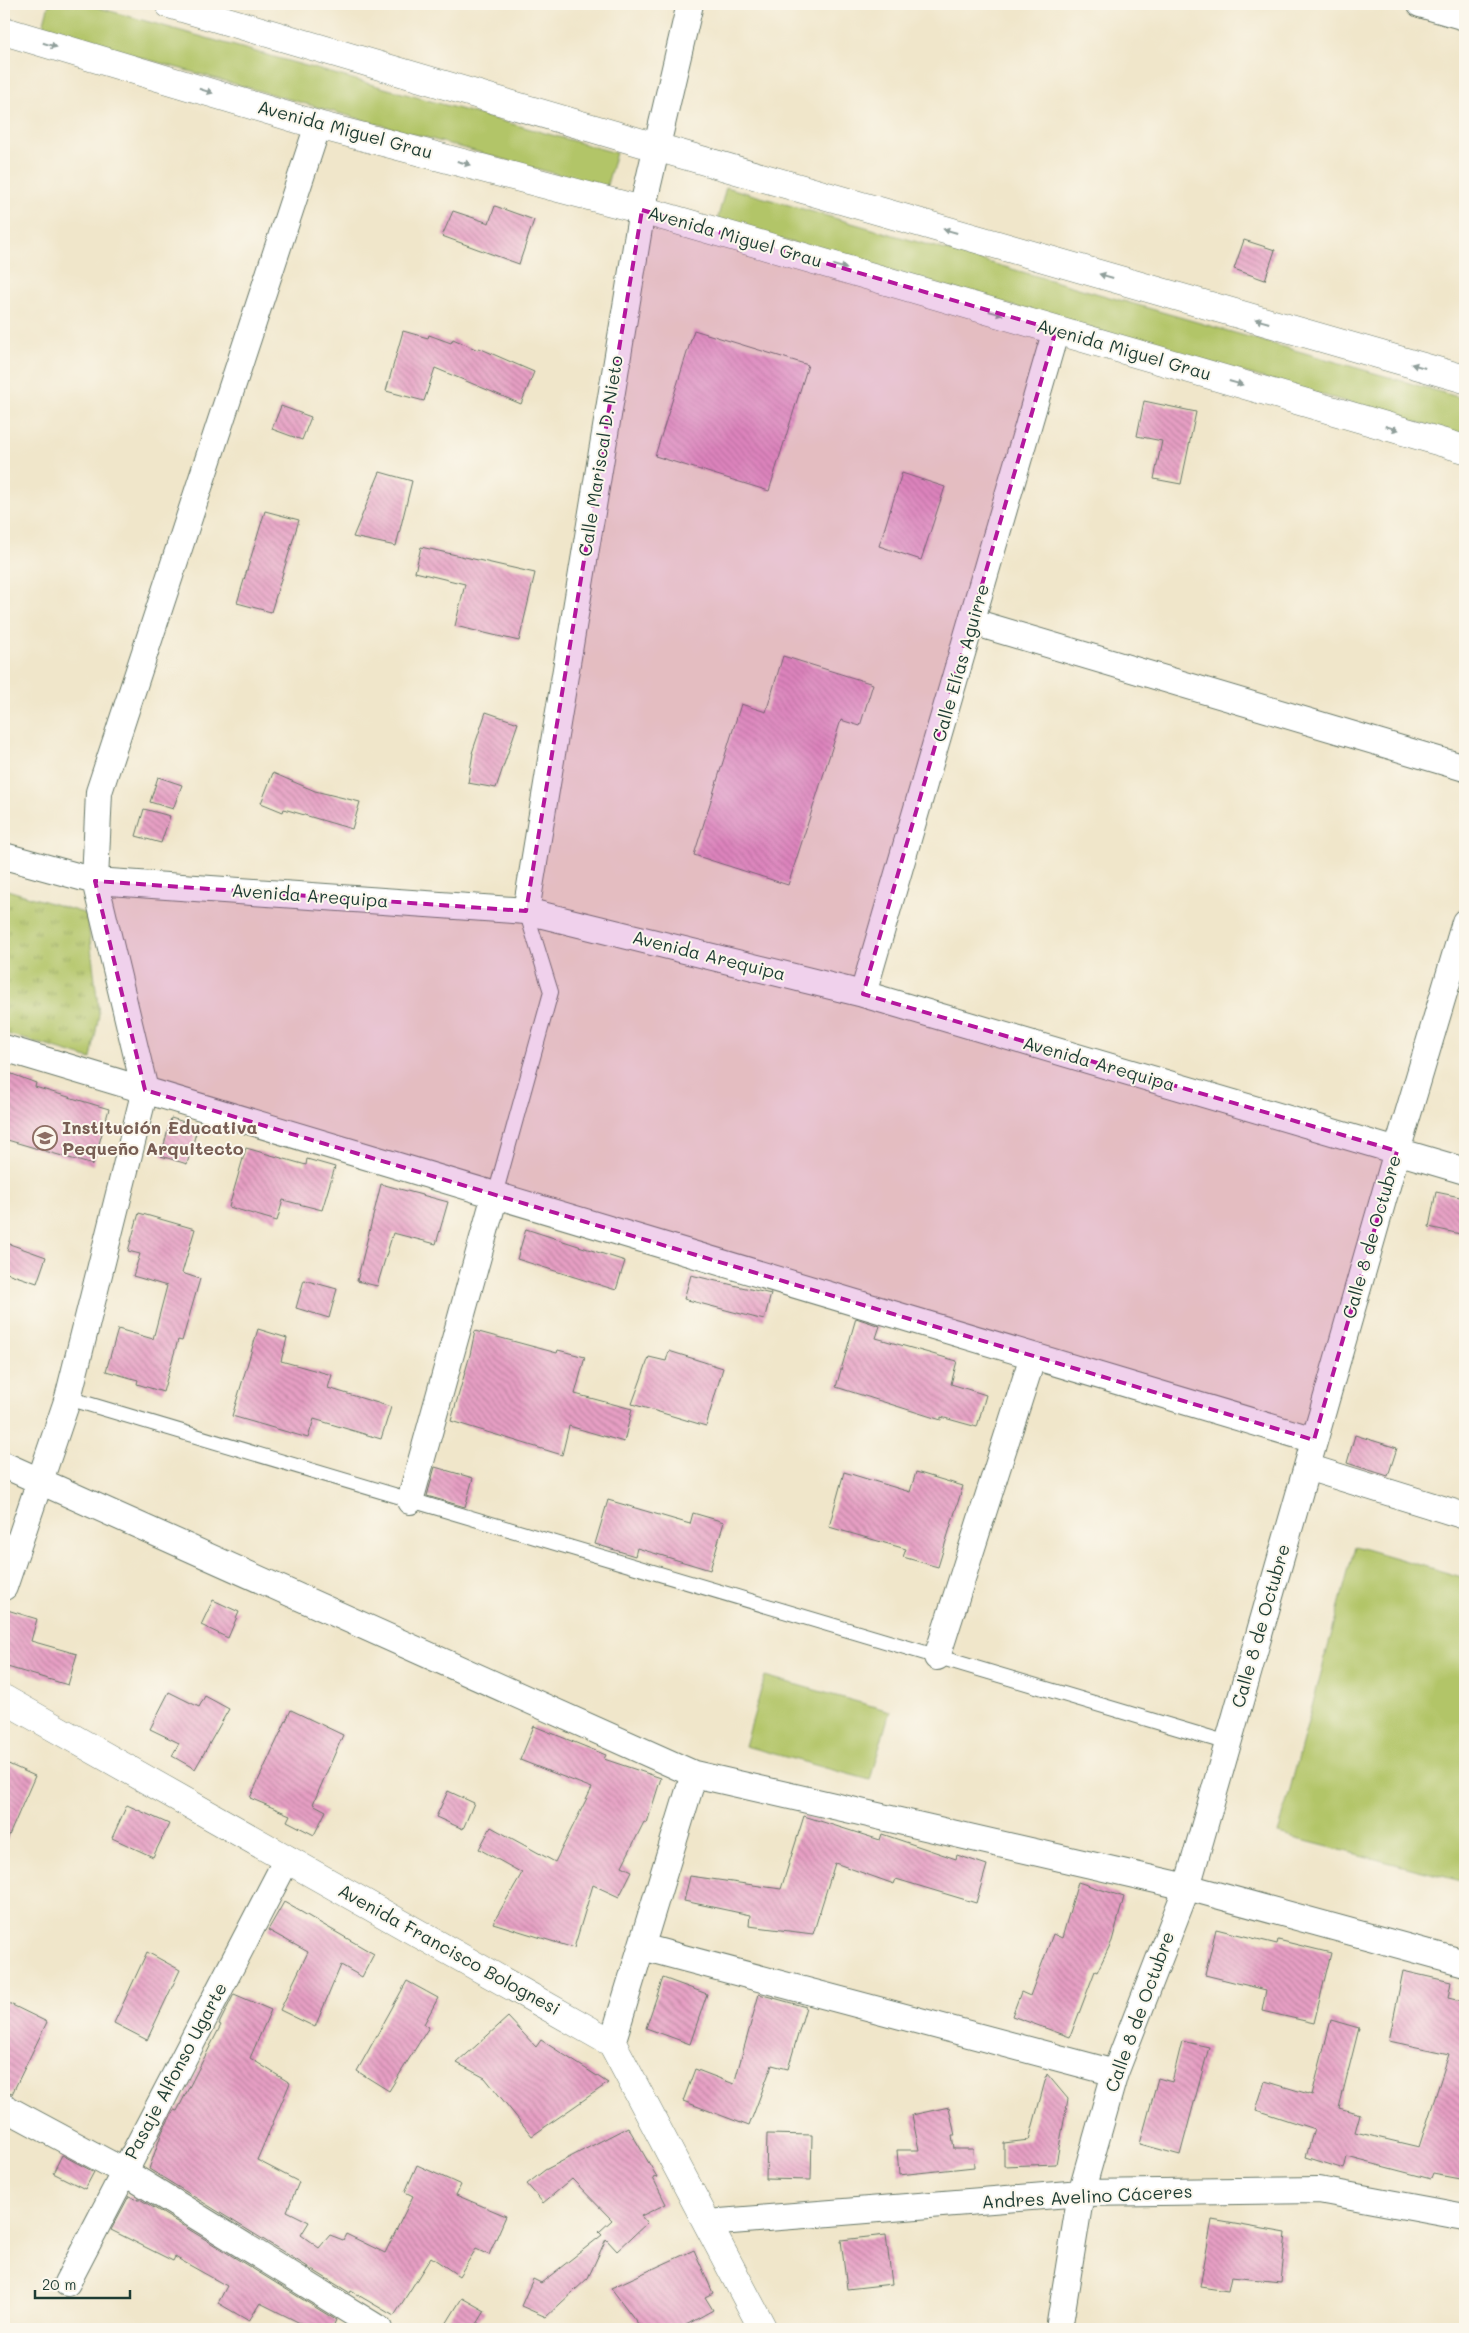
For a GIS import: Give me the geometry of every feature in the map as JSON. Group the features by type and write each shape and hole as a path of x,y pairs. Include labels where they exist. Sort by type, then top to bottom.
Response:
{"street":[{"path":"168,4 1465,380"},
{"name":"Calle Mariscal D. Nieto","path":"526,911 642,210 690,4"},
{"path":"1420,4 1465,17"},
{"name":"Avenida Miguel Grau","path":"4,31 318,125 642,210 1465,449"},
{"path":"4,1587 38,1481 68,1398 145,1090 95,882 99,792 318,125"},
{"name":"Calle Elías Aguirre","path":"863,994 973,622 1056,330"},
{"path":"973,622 1465,768"},
{"name":"Avenida Arequipa","path":"4,856 95,882 526,911 863,994 1465,1171"},
{"name":"Calle 8 de Octubre","path":"1059,2329 1081,2193 1115,2073 1187,1887 1397,1151 1465,922"},
{"path":"4,1048 1314,1440"},
{"path":"410,1502 496,1195"},
{"path":"937,1657 1032,1356"},
{"path":"4,1465 694,1774 1187,1887 1465,1963"},
{"path":"1307,1467 1465,1516"},
{"name":"Avenida Francisco Bolognesi","path":"4,1699 612,2043"},
{"path":"694,1774 612,2043 762,2329"},
{"name":"Pasaje Alfonso Ugarte","path":"67,2283 123,2171 287,1859"},
{"path":"642,1947 1115,2073"},
{"path":"4,2107 123,2171 379,2329"},
{"name":"Andres Avelino Cáceres","path":"707,2223 1081,2193 1319,2190 1465,2217"}],"lane":[{"path":"496,1195 551,992 526,911"},
{"path":"68,1398 410,1502 1228,1743"}],"highlighted area":[{"path":"642,210 1056,330 863,994 1397,1151 1314,1440 145,1090 95,881 526,911"}],"green space":[{"path":"49,4 85,4 616,153 606,188 42,30"},
{"path":"726,187 1465,399 1465,436 717,221"},
{"path":"4,889 87,914 99,1014 91,1059 4,1033"},
{"path":"1355,1546 1465,1578 1465,1882 1278,1834"},
{"path":"765,1676 890,1711 870,1780 745,1746"}],"building":[{"path":"495,206 534,220 519,264 442,236 453,211 489,223"},
{"path":"1244,240 1275,250 1265,280 1234,269"},
{"path":"694,330 808,365 769,491 655,456"},
{"path":"403,331 428,338 429,335 451,343 453,339 534,372 521,404 435,368 424,401 386,391"},
{"path":"1144,401 1196,412 1181,484 1154,479 1162,441 1137,436"},
{"path":"281,406 311,417 302,440 272,429"},
{"path":"380,472 412,481 396,546 353,537"},
{"path":"902,473 945,487 921,560 879,546"},
{"path":"265,511 299,520 271,612 237,603"},
{"path":"421,547 535,573 519,641 455,626 465,584 415,572"},
{"path":"783,656 873,684 860,726 841,720 788,885 694,855 741,704 766,712"},
{"path":"486,712 518,723 496,788 468,783 472,753"},
{"path":"273,773 315,791 360,802 352,829 284,809 283,812 261,803"},
{"path":"158,777 182,785 173,809 150,802"},
{"path":"144,809 170,816 161,843 136,836"},
{"path":"4,1071 36,1083 35,1087 109,1109 93,1165 4,1139"},
{"path":"171,1118 198,1126 187,1164 161,1156"},
{"path":"246,1148 306,1165 307,1159 335,1167 322,1210 283,1200 277,1221 229,1207"},
{"path":"381,1184 448,1202 436,1244 393,1233 377,1286 357,1281"},
{"path":"1436,1192 1465,1198 1465,1235 1429,1227"},
{"path":"139,1213 195,1229 182,1273 200,1279 182,1341 178,1340 163,1392 137,1384 138,1380 106,1371 118,1329 153,1339 167,1286 133,1276 140,1254 128,1251"},
{"path":"526,1229 625,1261 616,1290 517,1259"},
{"path":"4,1242 46,1257 37,1283 4,1272"},
{"path":"691,1275 771,1294 764,1320 684,1299"},
{"path":"304,1280 337,1289 329,1318 296,1308"},
{"path":"856,1318 880,1326 876,1338 957,1361 951,1384 986,1395 977,1427 941,1417 941,1420 836,1387"},
{"path":"258,1329 287,1338 281,1361 332,1375 328,1388 391,1407 381,1439 314,1419 308,1438 232,1416"},
{"path":"475,1331 557,1353 558,1350 585,1357 575,1394 632,1409 624,1442 569,1426 562,1455 451,1421"},
{"path":"669,1351 723,1368 706,1426 632,1404 649,1357 666,1361"},
{"path":"1355,1435 1397,1448 1388,1476 1347,1463"},
{"path":"435,1467 473,1478 465,1507 427,1496"},
{"path":"844,1472 910,1492 916,1472 963,1486 938,1567 903,1557 906,1549 829,1527"},
{"path":"608,1500 690,1524 693,1513 724,1522 710,1570 637,1548 635,1556 595,1544"},
{"path":"213,1600 239,1612 228,1638 201,1625"},
{"path":"4,1609 37,1619 31,1641 77,1654 68,1685 4,1666"},
{"path":"169,1692 199,1707 205,1696 229,1709 195,1769 172,1756 179,1743 150,1729"},
{"path":"291,1710 343,1735 313,1804 326,1811 314,1835 287,1821 290,1815 250,1798"},
{"path":"534,1726 606,1755 604,1759 661,1778 647,1823 644,1822 622,1866 632,1871 619,1897 593,1885 574,1948 493,1923 522,1873 479,1849 491,1827 555,1862 592,1788 520,1760"},
{"path":"4,1762 35,1776 4,1847"},
{"path":"448,1791 474,1803 463,1829 436,1817"},
{"path":"127,1805 169,1824 153,1857 112,1838"},
{"path":"804,1816 880,1840 882,1834 956,1859 957,1855 987,1865 976,1903 896,1879 894,1884 835,1863 813,1934 749,1926 750,1915 684,1901 690,1876 781,1889"},
{"path":"1078,1882 1124,1897 1112,1941 1097,1972 1095,1971 1070,2037 1012,2016 1021,1992 1030,1996 1053,1934 1062,1938"},
{"path":"284,1902 374,1954 362,1977 341,1965 315,2027 280,2010 308,1952 268,1930"},
{"path":"1216,1929 1277,1944 1278,1940 1331,1953 1314,2023 1262,2011 1266,1990 1205,1975"},
{"path":"147,1952 180,1970 147,2040 114,2023"},
{"path":"1403,1971 1451,1982 1448,1998 1465,2002 1465,2180 1433,2174 1431,2179 1347,2157 1344,2169 1306,2157 1314,2129 1256,2110 1265,2081 1312,2095 1331,2020 1359,2028 1339,2108 1360,2114 1355,2132 1419,2147 1449,2054 1389,2041"},
{"path":"663,1978 707,1994 690,2044 646,2028"},
{"path":"407,1981 438,1998 424,2024 429,2027 389,2091 357,2071"},
{"path":"234,1994 271,2010 250,2058 290,2083 257,2160 299,2182 287,2211 309,2222 301,2235 319,2248 330,2235 343,2240 346,2234 385,2253 413,2196 405,2192 417,2165 461,2185 456,2195 506,2216 489,2255 476,2249 459,2276 431,2257 394,2316 351,2291 350,2293 149,2169 162,2132 174,2110 177,2111 221,2025 219,2024"},
{"path":"759,1994 806,2007 788,2069 772,2065 749,2126 683,2101 695,2069 734,2084"},
{"path":"4,2001 47,2022 12,2094 4,2092"},
{"path":"508,2017 536,2047 541,2040 608,2083 532,2136 485,2078 457,2063"},
{"path":"1182,2041 1209,2047 1180,2155 1140,2144 1158,2078 1172,2082"},
{"path":"1047,2074 1068,2099 1056,2164 1004,2166 1004,2143 1029,2140"},
{"path":"949,2107 955,2136 952,2136 954,2149 973,2149 974,2167 899,2175 897,2150 919,2150 912,2115"},
{"path":"628,2127 657,2177 653,2178 666,2204 641,2216 647,2223 617,2251 606,2239 588,2278 546,2317 521,2306 533,2279 541,2283 602,2235 599,2232 612,2220 572,2179 543,2203 527,2184 545,2170"},
{"path":"767,2134 812,2135 811,2180 766,2179"},
{"path":"62,2155 94,2172 85,2189 53,2173"},
{"path":"129,2196 138,2200 138,2198 336,2320 332,2329 312,2329 260,2303 249,2321 218,2303 227,2286 175,2257 173,2261 111,2230"},
{"path":"1212,2220 1286,2233 1281,2282 1231,2277 1228,2291 1200,2287"},
{"path":"886,2235 892,2284 847,2289 841,2240"},
{"path":"694,2250 713,2293 705,2297 713,2310 679,2329 642,2329 611,2288"},
{"path":"462,2298 485,2311 474,2329 443,2329"}],"place":[{"name":"Institución Educativa Pequeño Arquitecto","path":"45,1138"}]}
